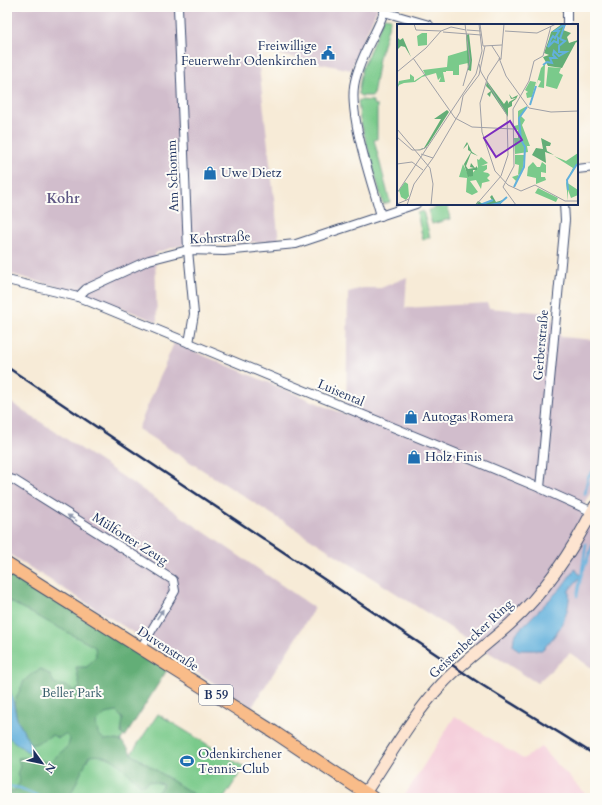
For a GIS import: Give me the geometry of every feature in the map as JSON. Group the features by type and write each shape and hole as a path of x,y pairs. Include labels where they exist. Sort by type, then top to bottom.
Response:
{"main road":[{"name":"Geistenbecker Ring","path":"369,795 425,704 441,685 511,623 550,581 567,556 594,510"},
{"name":"Duvenstraße","path":"7,564 274,732 369,795"}],"street":[{"name":"Am Schomm","path":"178,7 188,250 194,314 189,342"},
{"path":"567,7 567,24"},
{"path":"380,216 357,126 353,100 354,83 361,60 385,9 426,24"},
{"path":"578,169 595,167"},
{"name":"Kohrstraße","path":"78,297 86,289 149,260 188,250 224,251 296,244 413,205"},
{"name":"Gerberstraße","path":"540,488 565,220 564,205"},
{"path":"7,280 78,297"},
{"name":"Luisental","path":"78,297 594,510"},
{"name":"Mülforter Zeug","path":"7,478 14,480 173,580 175,591 141,648"}],"shaded area":[{"path":"7,7 378,7 351,70 257,50 279,241 178,246 155,253 157,322 95,297 7,273"},
{"path":"407,277 405,308 487,303 489,308 549,313 561,337 595,340 595,485 586,501 583,518 595,523 595,670 570,653 537,683 138,429 174,343 346,415 348,292 363,288 381,288"},
{"path":"12,403 143,490 315,608 252,707 7,553 7,410"},
{"path":"455,716 523,759 541,747 589,798 403,798"}],"green space":[{"path":"384,17 391,18 379,58 373,96 361,96 358,94 362,69"},
{"path":"358,101 373,101 373,104 377,105 377,139 374,140 390,202 383,204 360,119"},
{"path":"447,205 450,219 432,224 428,210"},
{"path":"423,211 430,237 423,240 417,213"},
{"name":"Beller Park","path":"7,569 167,670 125,737 121,733 123,719 117,712 105,714 96,723 98,733 104,740 121,741 127,746 131,754 199,798 162,798 156,795 163,784 149,781 142,786 113,760 106,757 89,756 69,798 7,798 7,790 13,792 20,782 17,774 20,766 18,758 50,762 68,746 70,739 65,734 59,738 52,735 35,744 29,744 17,719 14,703 24,681 33,673 41,669 50,675 54,683 69,687 74,691 80,688 76,667 87,667 96,656 95,647 7,600"},
{"name":"Beller Park","path":"7,577 164,672 116,748 194,798 7,798"},
{"name":"Odenkirchener Tennis-Club","path":"158,714 244,767 224,798 199,798 131,754"}],"water":[{"path":"575,569 581,576 569,590 566,615 553,637 542,650 519,650 513,646 514,637 518,631 561,588"},
{"path":"7,676 17,719 34,752 34,757 7,736"}],"waterway":[{"path":"585,494 588,477 595,469"},
{"path":"577,596 581,576 595,539"},
{"path":"582,571 586,544"},
{"path":"7,786 20,788 42,798"}],"railway":[{"path":"7,367 482,685 595,755"}],"place":[{"name":"Freiwillige Feuerwehr Odenkirchen","path":"328,53"},
{"name":"Uwe Dietz","path":"210,173"},
{"name":"Autogas Romera","path":"411,417"},
{"name":"Holz Finis","path":"414,457"},
{"name":"Odenkirchener Tennis-Club","path":"187,761"}],"district":[{"name":"Kohr","path":"63,198"}]}
